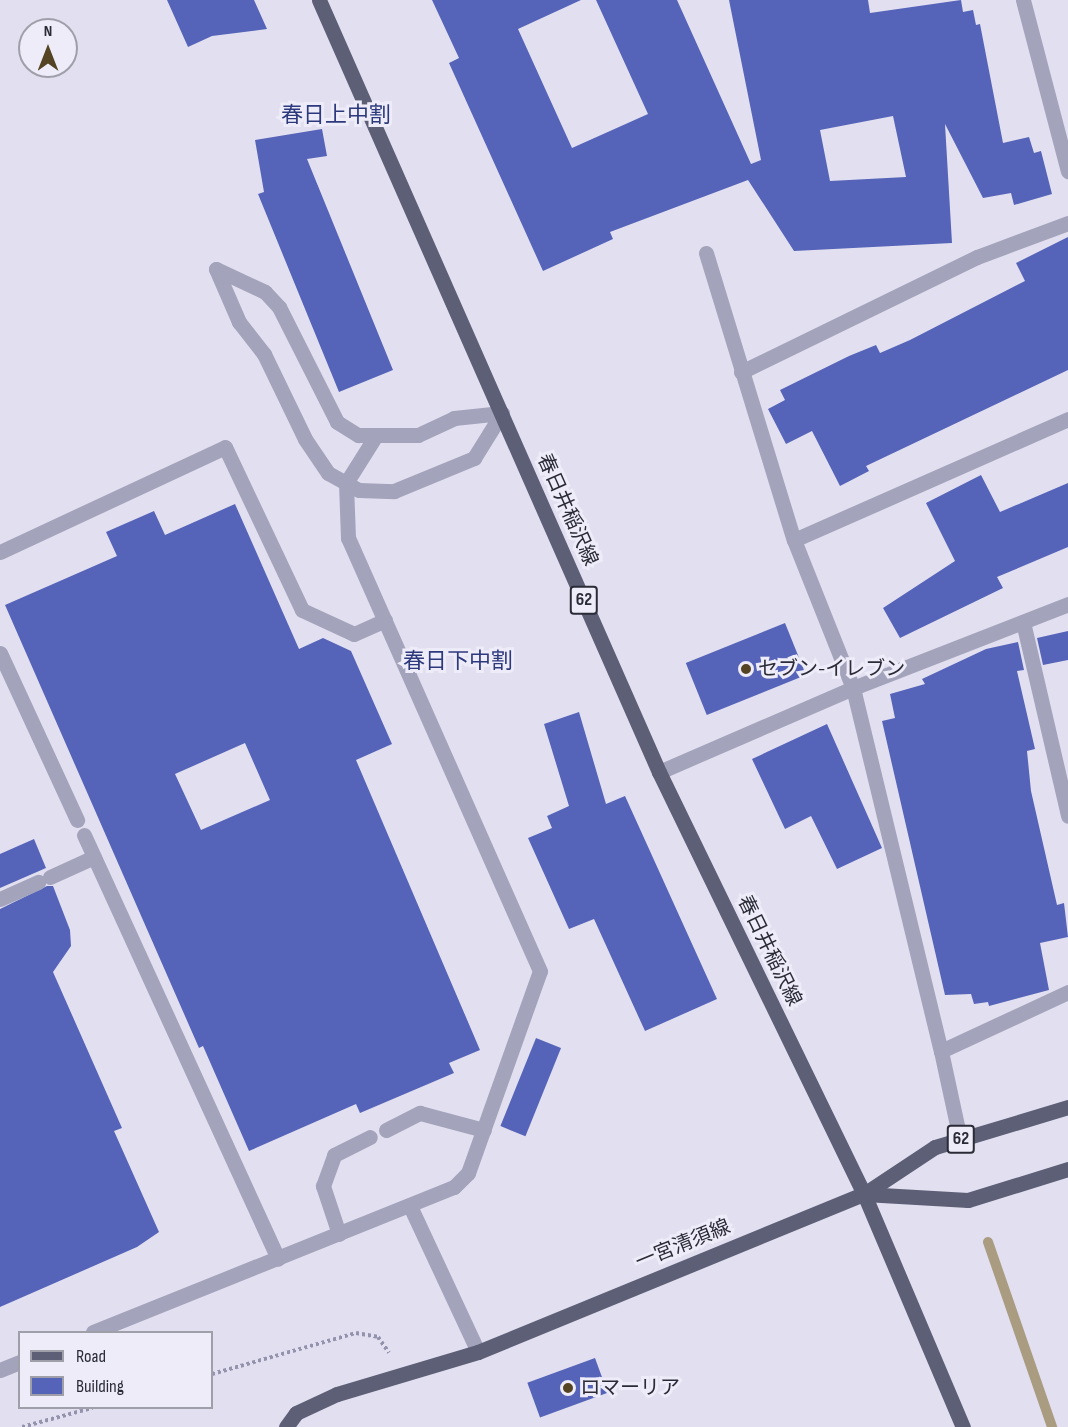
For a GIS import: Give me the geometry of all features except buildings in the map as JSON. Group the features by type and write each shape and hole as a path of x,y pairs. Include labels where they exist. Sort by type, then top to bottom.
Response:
{"main road":[{"name":"春日井稲沢線","path":"319,0 659,772 864,1194"},
{"name":"62","path":"864,1194 935,1147 1068,1107"},
{"path":"963,1427 864,1194 968,1200 1068,1169"},
{"name":"一宮清須線","path":"286,1427 296,1413 337,1394 478,1352 864,1194"}],"street":[{"path":"1023,0 1068,171"},
{"path":"741,372 977,257 1068,223"},
{"path":"706,253 794,540 853,688 941,1051 960,1139"},
{"path":"216,269 266,292 279,307 337,422 358,435 375,437 418,435 454,418 502,413 474,458 425,482 394,491 359,490 328,473 304,439 264,354 239,322 216,269"},
{"path":"794,540 1068,419"},
{"path":"96,1331 454,1188 468,1173 540,971 348,538 346,483 375,437"},
{"path":"0,552 225,447 302,610 354,634 385,620"},
{"path":"659,772 853,688 1068,604"},
{"path":"1023,622 1068,816"},
{"path":"0,653 77,820"},
{"path":"84,835 278,1259"},
{"path":"0,899 94,858"},
{"path":"941,1051 1068,992"},
{"path":"386,1130 420,1113 484,1130"},
{"path":"339,1234 323,1186 334,1155 370,1137"},
{"path":"410,1206 478,1352"},
{"path":"0,1370 18,1363"}],"path":[{"path":"213,1374 357,1334 378,1337 404,1374"},
{"path":"22,1427 85,1409"}],"waterway":[{"path":"988,1242 1052,1427"}],"place":[{"name":"セブン-イレブン","path":"746,669"},
{"name":"ロマーリア","path":"568,1388"}],"district":[{"name":"春日上中割","path":"336,116"},
{"name":"春日下中割","path":"458,662"}]}
